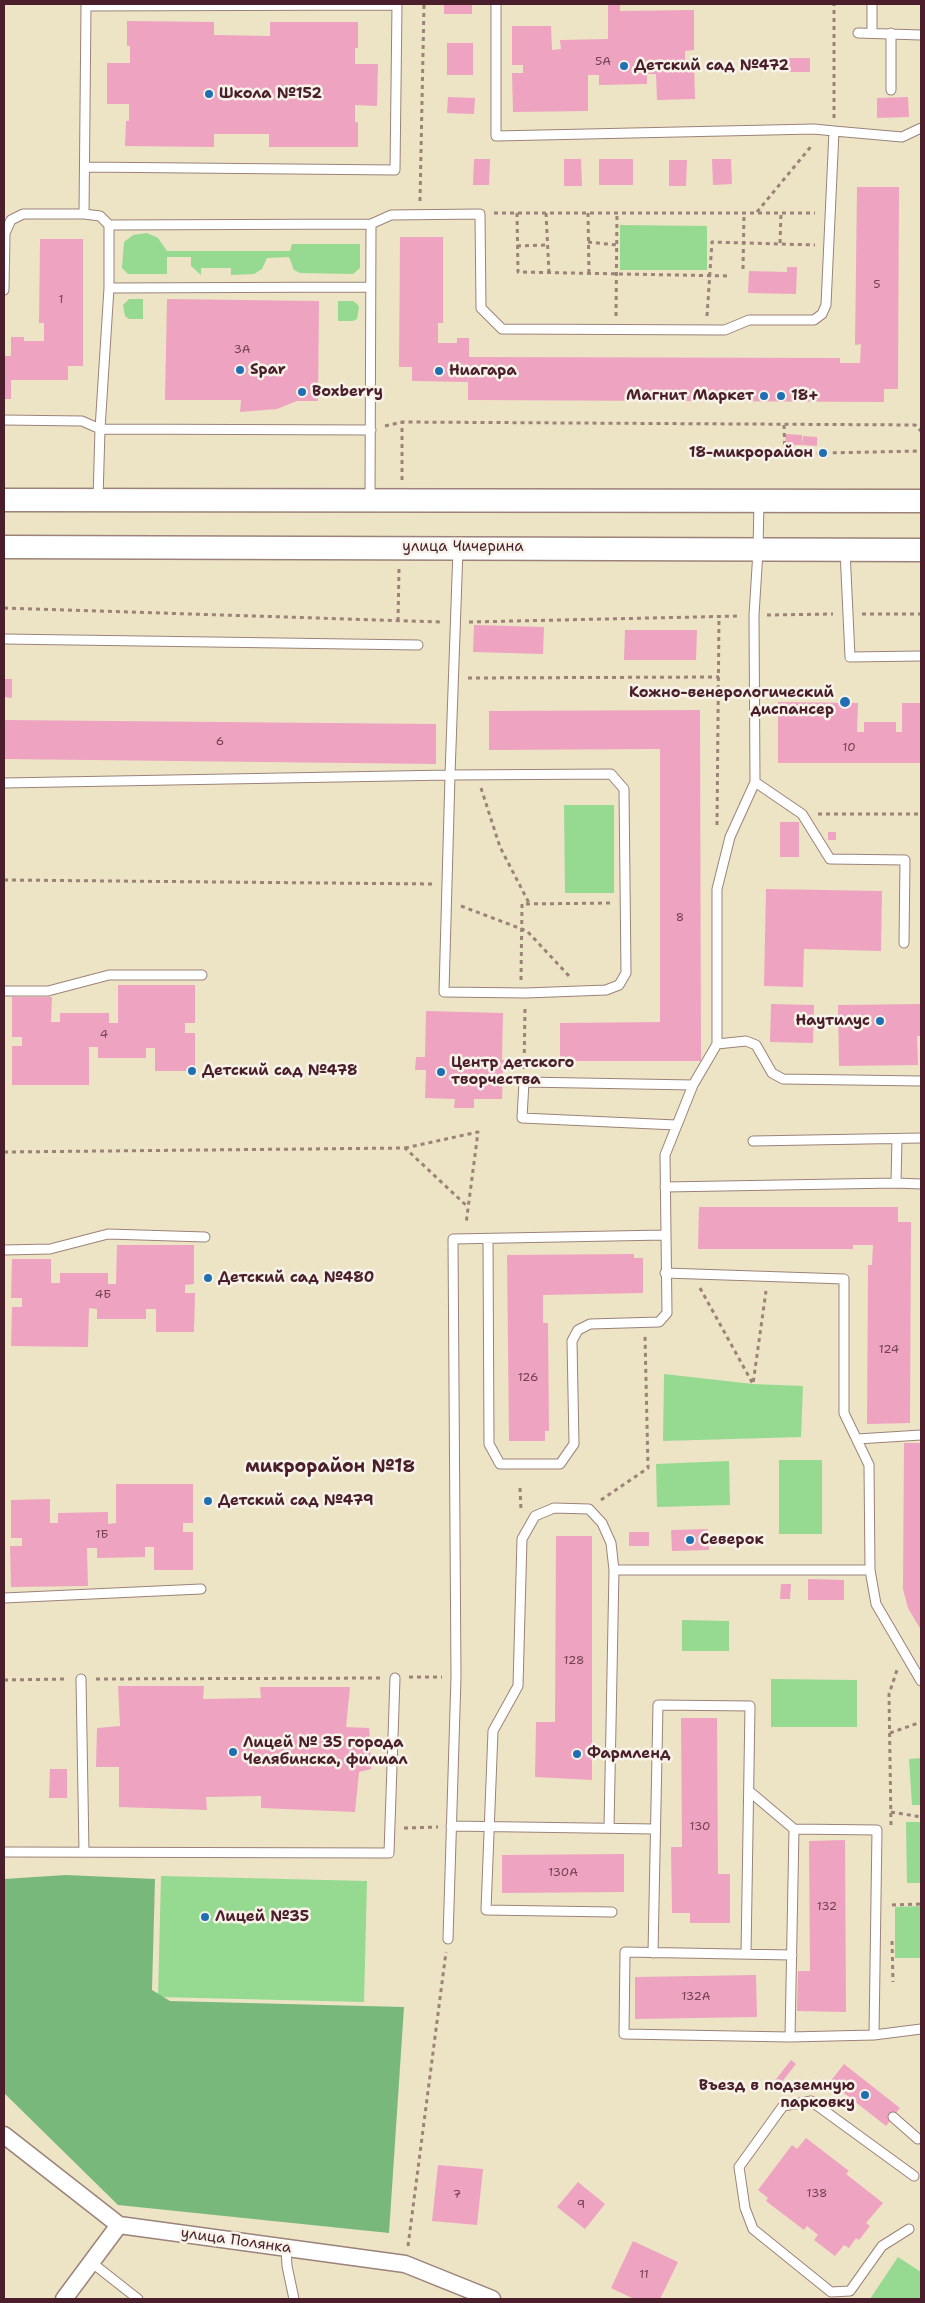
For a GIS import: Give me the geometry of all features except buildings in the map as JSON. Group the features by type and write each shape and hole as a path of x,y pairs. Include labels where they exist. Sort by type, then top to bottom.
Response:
{"main road":[{"path":"4,500 921,501"},
{"name":"улица Чичерина","path":"4,547 458,547 758,551 921,550"}],"street":[{"path":"4,2135 119,2225 64,2299"},
{"name":"улица Полянка","path":"119,2225 405,2264 492,2299"}],"lane":[{"path":"496,4 496,136 829,130 902,137 921,128"},
{"path":"872,4 872,33"},
{"path":"84,214 86,6 397,5 396,170 85,166"},
{"path":"858,33 921,35"},
{"path":"891,33 891,90"},
{"path":"109,225 371,224 391,215 480,214 481,308 502,329 725,330 749,320 814,320 822,314 826,305 831,212 829,130"},
{"path":"4,290 5,233 11,220 23,214 84,214 100,216 109,225 109,288 100,429 98,500"},
{"path":"370,500 371,224"},
{"path":"109,288 370,288"},
{"path":"4,420 82,421 100,429 371,430"},
{"path":"488,1239 489,1444 500,1464 560,1464 574,1444 572,1341 578,1330 590,1324 659,1322 667,1312 665,1273 665,1154 693,1085 717,1044 716,889 730,837 755,782 754,615 759,501"},
{"path":"4,783 450,775 611,774 624,789 626,973 619,985 606,990 523,993 444,992 446,900 447,884 450,775 453,678 458,547"},
{"path":"844,550 850,657 921,656"},
{"path":"4,639 418,645"},
{"path":"755,782 802,814 830,859 905,860 904,943"},
{"path":"4,991 48,991 108,975 202,975"},
{"path":"717,1044 746,1041 756,1045 772,1073 783,1079 921,1082"},
{"path":"676,1125 522,1118 524,1082 693,1085"},
{"path":"896,1183 897,1138"},
{"path":"753,1141 921,1138"},
{"path":"665,1187 921,1184"},
{"path":"4,1250 50,1249 108,1234 204,1237"},
{"path":"448,1939 456,1677 453,1240 665,1235"},
{"path":"665,1273 844,1279 844,1413 869,1465 870,1570 876,1604 921,1681"},
{"path":"856,1439 921,1435"},
{"path":"609,1828 614,1570 611,1543 602,1523 588,1509 554,1508 535,1516 522,1539 518,1686 493,1731 486,1910 612,1912"},
{"path":"614,1570 870,1570"},
{"path":"4,1598 201,1589"},
{"path":"4,1852 389,1853 395,1678"},
{"path":"81,1679 84,1852"},
{"path":"653,1953 658,1705 750,1706 746,1954"},
{"path":"749,1791 794,1829 878,1830 874,2035"},
{"path":"451,1826 655,1829"},
{"path":"790,2037 794,1829"},
{"path":"792,1955 625,1952 624,2034 790,2037 874,2035 921,2029"},
{"path":"909,2229 882,2246 850,2291 831,2292 753,2229 744,2208 739,2167 783,2106 811,2101 914,2176"},
{"path":"893,2117 918,2140"},
{"path":"286,2248 287,2266 294,2299"},
{"path":"91,2262 138,2299"}],"path":[{"path":"420,214 424,4"},
{"path":"756,212 829,130 834,4"},
{"path":"480,214 831,212"},
{"path":"517,213 518,272 730,276"},
{"path":"546,213 549,273"},
{"path":"588,213 589,274"},
{"path":"616,330 617,213"},
{"path":"743,269 744,213"},
{"path":"780,244 781,213"},
{"path":"588,242 616,245"},
{"path":"706,330 712,242 830,245"},
{"path":"517,246 548,245"},
{"path":"371,430 402,422 916,425 921,431"},
{"path":"784,425 785,457 823,453 921,451"},
{"path":"717,831 719,616"},
{"path":"453,678 719,678"},
{"path":"477,775 500,847 530,903"},
{"path":"802,814 921,814"},
{"path":"4,880 447,884"},
{"path":"446,900 527,931 582,990"},
{"path":"524,1082 522,904 625,903"},
{"path":"4,1152 405,1148 478,1132 465,1239"},
{"path":"405,1148 468,1207"},
{"path":"692,1274 753,1384 768,1277"},
{"path":"588,1509 648,1468 645,1323"},
{"path":"891,1831 889,1694 893,1676 906,1654"},
{"path":"4,1680 456,1677"},
{"path":"890,1733 921,1722"},
{"path":"891,1812 921,1816"},
{"path":"390,1829 451,1826"},
{"path":"892,1895 892,1914"},
{"path":"892,1905 921,1904"},
{"path":"892,1934 893,1982"},
{"path":"405,2264 448,1939"}],"green space":[{"path":"620,225 707,226 707,270 620,270"},
{"path":"147,233 158,238 167,251 290,251 292,244 360,244 360,268 353,274 300,273 294,270 289,257 267,258 262,269 254,274 231,275 231,268 201,268 201,275 191,266 191,257 167,257 167,274 128,274 122,268 124,242 133,235"},
{"path":"129,299 143,299 143,319 129,319 125,316 123,305"},
{"path":"338,301 353,301 357,304 359,307 357,319 353,321 338,321"},
{"path":"564,805 614,805 614,893 565,893"},
{"path":"664,1374 753,1384 803,1386 801,1437 663,1441"},
{"path":"779,1460 822,1460 822,1534 779,1534"},
{"path":"729,1461 730,1505 657,1507 656,1464"},
{"path":"682,1620 729,1621 729,1651 682,1651"},
{"path":"771,1679 857,1680 857,1727 771,1727"},
{"path":"921,1758 921,1805 912,1805 909,1759"},
{"path":"906,1822 921,1822 921,1883 907,1883"},
{"path":"66,1875 155,1879 152,1990 170,2001 404,2007 389,2233 118,2205 4,2093 4,1879"},
{"path":"161,1876 367,1881 364,2002 158,1997"},
{"path":"921,1906 921,1958 895,1958 895,1907"},
{"path":"898,2257 921,2272 921,2299 870,2299"}],"place":[{"name":"Детский сад №472","path":"624,66"},
{"name":"Школа №152","path":"209,94"},
{"name":"Spar","path":"240,370"},
{"name":"Ниагара","path":"439,371"},
{"name":"Boxberry","path":"302,392"},
{"name":"Магнит Маркет","path":"764,396"},
{"name":"18+","path":"781,396"},
{"name":"18-микрорайон","path":"823,453"},
{"name":"Кожно-венерологический диспансер","path":"845,702"},
{"name":"Наутилус","path":"880,1021"},
{"name":"Детский сад №478","path":"192,1071"},
{"name":"Центр детского творчества","path":"441,1072"},
{"name":"Детский сад №480","path":"208,1278"},
{"name":"Детский сад №479","path":"208,1501"},
{"name":"Северок","path":"690,1540"},
{"name":"Лицей № 35 города Челябинска, филиал","path":"233,1752"},
{"name":"Фармленд","path":"577,1754"},
{"name":"Лицей №35","path":"205,1917"},
{"name":"Въезд в подземную парковку","path":"865,2095"}],"district":[{"name":"микрорайон №18","path":"330,1467"}]}
